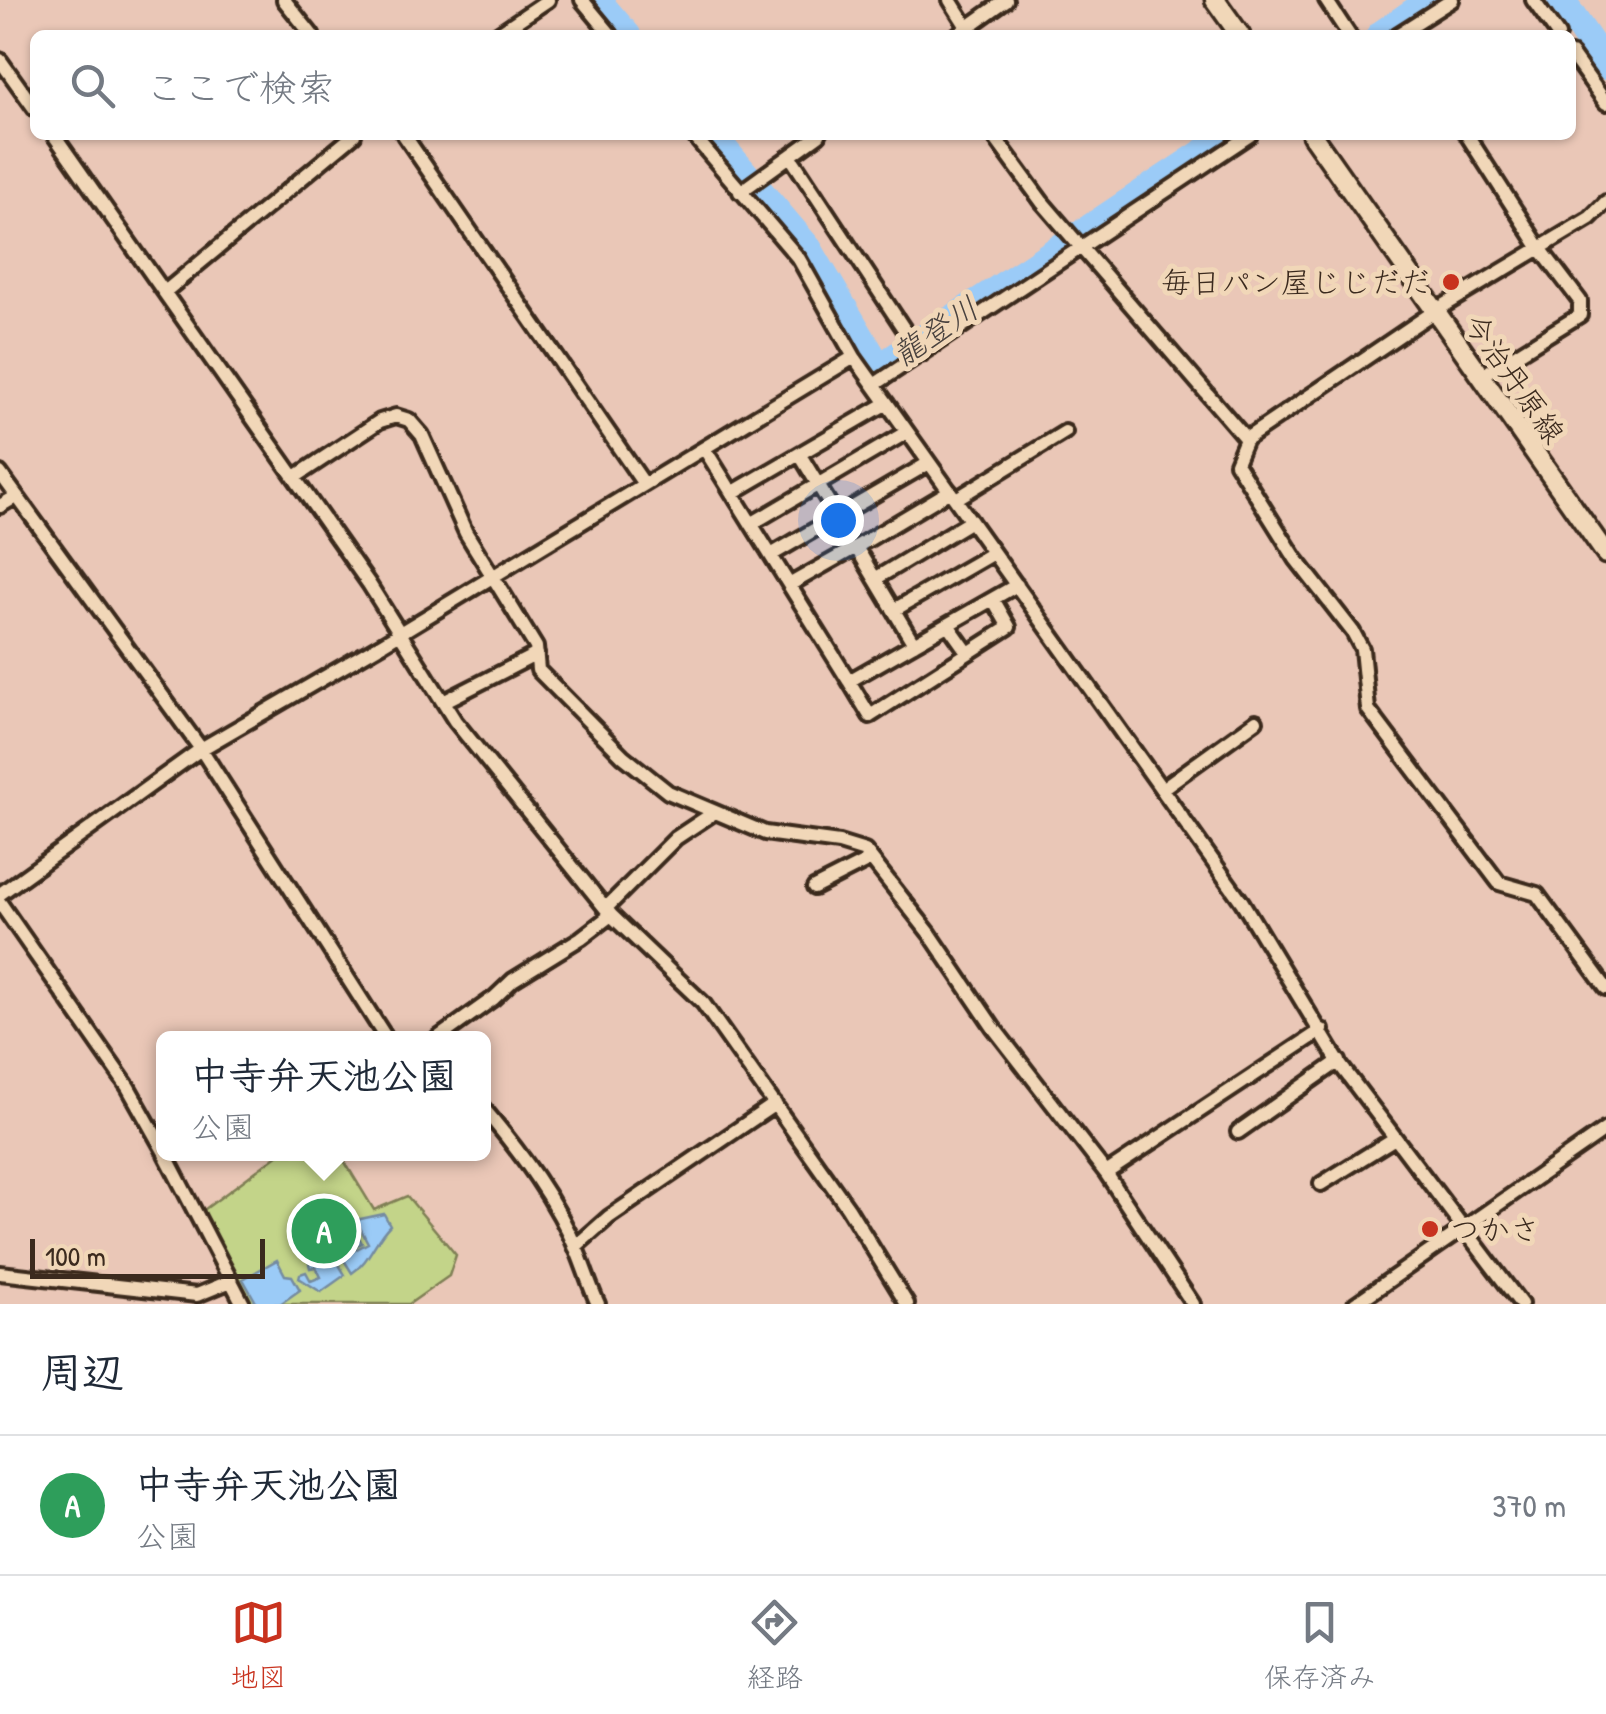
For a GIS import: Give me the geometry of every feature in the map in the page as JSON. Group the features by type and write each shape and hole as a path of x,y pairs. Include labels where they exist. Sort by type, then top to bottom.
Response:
{"main road":[{"path":"1214,0 1236,30"},
{"name":"今治丹原線","path":"1315,140 1480,377 1604,545"}],"street":[{"path":"284,0 308,30"},
{"path":"503,30 548,0"},
{"path":"582,0 607,30"},
{"path":"950,0 962,30"},
{"path":"963,30 1006,0"},
{"path":"1326,0 1346,30"},
{"path":"1406,30 1452,0"},
{"path":"1533,0 1554,30"},
{"path":"0,60 30,102"},
{"path":"1576,61 1606,103"},
{"path":"58,140 295,477 455,721 609,912 704,1003 848,1208 908,1304"},
{"path":"166,291 348,140"},
{"path":"407,140 644,484"},
{"path":"697,140 799,259 854,357 1242,902 1339,1061 1521,1304"},
{"path":"740,192 812,140"},
{"path":"998,140 1042,202 1246,440"},
{"path":"874,385 1243,140"},
{"path":"1470,140 1539,247 1580,301 1580,315 1480,377"},
{"path":"790,156 921,355"},
{"path":"1606,202 1590,218 1435,312 1246,440 1236,463 1296,559 1354,632 1362,648 1368,710 1499,884 1537,894 1606,988"},
{"path":"0,894 201,749 854,357"},
{"path":"732,493 887,404"},
{"path":"295,477 380,421 396,416 409,420 422,435 466,533 536,647 538,670 623,756 668,792 765,832 839,843 864,851 930,934 992,1027 1106,1173 1193,1304"},
{"path":"751,524 907,432"},
{"path":"789,584 1065,432"},
{"path":"704,448 870,716 1009,627 993,598"},
{"path":"800,454 837,516"},
{"path":"771,556 929,462"},
{"path":"0,473 201,749 382,1031"},
{"path":"0,506 17,496"},
{"path":"875,579 971,521"},
{"path":"856,546 914,644"},
{"path":"894,610 992,552"},
{"path":"849,681 1016,585"},
{"path":"948,624 968,654"},
{"path":"444,702 537,654"},
{"path":"1163,788 1256,720"},
{"path":"448,1031 609,912 676,838 714,812"},
{"path":"814,888 870,859"},
{"path":"0,903 117,1071 156,1137"},
{"path":"1106,1173 1322,1030"},
{"path":"1238,1132 1339,1061"},
{"path":"576,1247 609,1217 775,1104"},
{"path":"491,1118 521,1154 576,1247 598,1304"},
{"path":"1355,1304 1606,1129"},
{"path":"1321,1184 1395,1138"},
{"path":"170,1161 244,1304"},
{"path":"0,1274 197,1294 231,1281"}],"green space":[{"path":"270,1161 344,1161 374,1210 407,1196 456,1255 449,1276 409,1304 248,1304 201,1212"}],"water":[{"path":"384,1214 390,1225 352,1273 342,1257 368,1243 356,1220"},
{"path":"351,1222 362,1243 345,1250 341,1243 330,1249 345,1275 321,1292 299,1278 306,1272 311,1281 321,1277 316,1267 310,1268 315,1259 309,1251"},
{"path":"277,1260 300,1290 280,1304 257,1304 243,1279"}],"waterway":[{"name":"龍登川","path":"597,0 623,30"},
{"name":"龍登川","path":"1387,30 1431,0"},
{"name":"龍登川","path":"1561,0 1606,66"},
{"name":"龍登川","path":"716,140 808,248 879,368 1222,140"}],"place":[{"name":"毎日パン屋じじだだ","path":"1451,282"},
{"name":"つかさ","path":"1430,1229"},
{"name":"中寺弁天池公園","path":"324,1231"}]}
